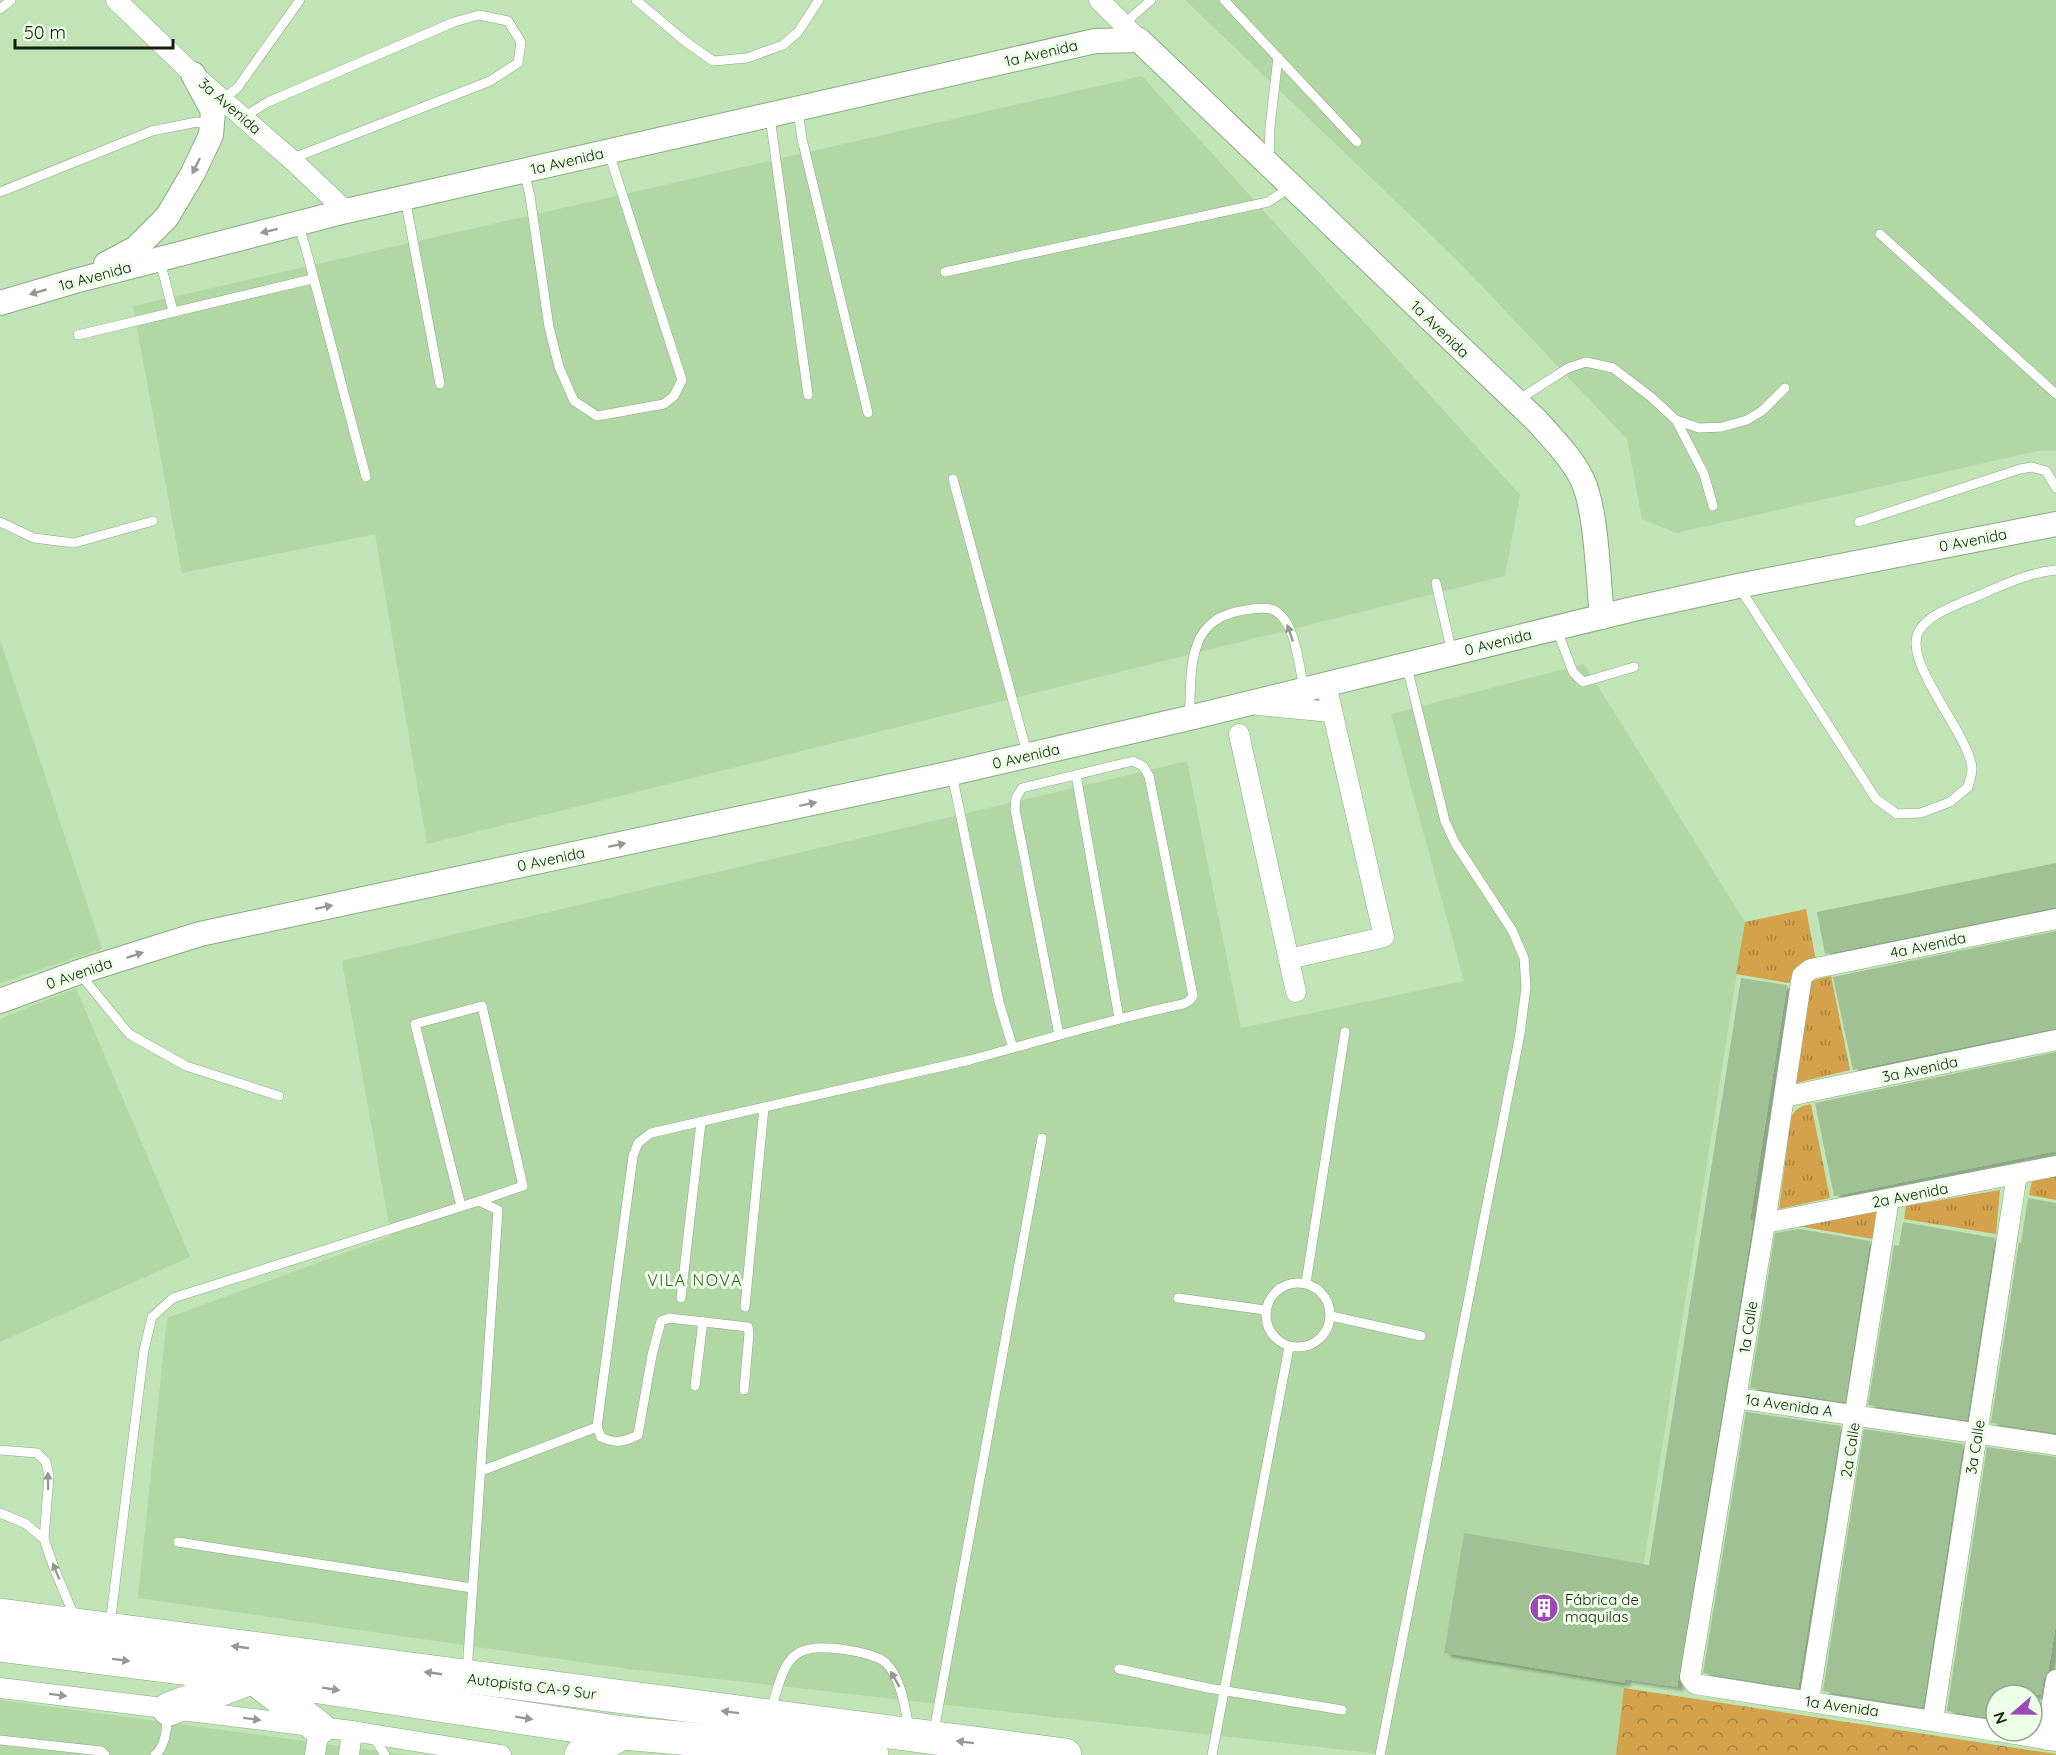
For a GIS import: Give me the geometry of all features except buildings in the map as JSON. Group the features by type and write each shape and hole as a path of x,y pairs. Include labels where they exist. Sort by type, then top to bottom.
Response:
{"highway":[{"name":"Autopista CA-9 Sur","path":"0,1615 1065,1755"},
{"name":"Autopista CA-9 Sur","path":"0,1645 253,1677 623,1733 872,1755"},
{"path":"169,1709 253,1677 317,1741"},
{"path":"581,1755 623,1733 647,1755"}],"street":[{"name":"3a Avenida","path":"116,0 192,74 291,159 346,212"},
{"name":"1a Avenida","path":"1099,0 1269,166 1516,401 1563,450 1582,479 1588,497 1602,616"},
{"name":"1a Avenida","path":"0,303 75,281 346,212 1131,32"},
{"path":"75,281 136,248 167,217 193,173 211,135 213,111 192,74"},
{"name":"0 Avenida","path":"0,1002 79,972 200,934 1028,756 1602,616 1738,586 2056,524"},
{"path":"1289,959 1384,937 1332,712 1315,687"},
{"path":"1247,704 1332,712"},
{"path":"1239,734 1296,992"},
{"name":"4a Avenida","path":"1802,976 1811,969 2056,919"},
{"name":"1a Calle","path":"1690,1677 1765,1222 1802,976"},
{"name":"3a Avenida","path":"1784,1097 2056,1040"},
{"name":"2a Avenida","path":"1765,1222 2056,1166"},
{"name":"3a Calle","path":"1933,1720 2017,1174"},
{"name":"2a Calle","path":"1809,1701 1889,1199"},
{"name":"1a Avenida A","path":"1736,1398 2056,1446"},
{"name":"1a Avenida","path":"1690,1677 1695,1684 1984,1729"},
{"path":"2051,1741 2056,1680"},
{"path":"0,1688 169,1709 317,1741 352,1731 501,1755"},
{"path":"349,1755 352,1731"}],"lane":[{"path":"0,9 11,0"},
{"path":"224,100 238,87 300,0"},
{"path":"636,0 712,61 747,58 783,45 798,32 819,0"},
{"path":"1131,32 1151,0"},
{"path":"1224,0 1357,142"},
{"path":"242,117 268,102 454,22 479,15 508,21 521,42 518,63 490,81 291,159"},
{"path":"1269,166 1269,127 1278,57"},
{"path":"797,108 802,139 868,413"},
{"path":"770,115 808,395"},
{"path":"0,192 152,131 197,123 212,125"},
{"path":"524,171 530,196 549,327 559,367 574,401 597,416 664,404 674,396 682,380 609,152"},
{"path":"945,272 1268,202 1291,187"},
{"path":"405,198 440,384"},
{"path":"298,224 366,477"},
{"path":"1880,234 2056,394"},
{"path":"160,259 173,311"},
{"path":"78,335 312,279"},
{"path":"1516,401 1569,368 1586,362 1613,368 1651,397 1676,420 1704,474 1713,506"},
{"path":"1676,420 1699,428 1722,427 1747,420 1762,411 1785,388"},
{"path":"1858,522 2020,469 2032,467 2046,471 2056,488"},
{"path":"953,479 1028,756"},
{"path":"0,522 34,538 74,543 153,521"},
{"path":"1738,586 1876,799 1897,814 1921,813 1950,802 1968,787 1972,770 1965,749 1920,665 1917,646 1918,632 1928,621 1947,609 2021,577 2056,570"},
{"path":"1436,583 1452,653"},
{"path":"1189,718 1192,668 1197,644 1205,629 1227,615 1263,608 1275,610 1286,621 1315,687"},
{"path":"1556,628 1574,672 1583,682 1634,667"},
{"path":"1380,1755 1520,1034 1526,987 1524,958 1512,930 1455,843 1445,821 1406,664"},
{"path":"744,1390 750,1333 748,1327 669,1318 660,1321 638,1435 623,1442 608,1441 601,1437 597,1427 633,1156 638,1143 651,1134 970,1060 1189,1001 1193,996 1149,776 1143,766 1133,761 1022,788 1016,798 1015,809 1059,1035"},
{"path":"952,773 999,1002 1013,1048"},
{"path":"1076,775 1119,1018"},
{"path":"79,972 129,1034 186,1066 279,1096"},
{"path":"94,1627 152,1317 173,1298 479,1201 523,1186 482,1006 415,1024 461,1206"},
{"path":"1306,1283 1345,1032"},
{"path":"745,1307 764,1107"},
{"path":"681,1298 701,1122"},
{"path":"922,1737 1042,1138"},
{"path":"466,1677 498,1210 479,1201"},
{"path":"1289,1283 1306,1283 1319,1290 1328,1302 1331,1316 1327,1330 1317,1342 1304,1348 1289,1347 1274,1338 1266,1324 1265,1310 1274,1292 1289,1283"},
{"path":"1178,1298 1265,1310"},
{"path":"1331,1316 1421,1336"},
{"path":"695,1386 703,1321"},
{"path":"1212,1755 1289,1347"},
{"path":"480,1471 597,1427"},
{"path":"0,1450 37,1453 46,1462 49,1476 44,1539 54,1568 94,1627"},
{"path":"0,1513 26,1524 44,1539"},
{"path":"178,1542 472,1588"},
{"path":"770,1717 783,1669 798,1651 825,1646 857,1651 885,1662 900,1685 922,1737"},
{"path":"1119,1669 1225,1691 1342,1710"},
{"path":"155,1755 164,1741 169,1709"},
{"path":"372,1734 385,1755"},
{"path":"0,1740 101,1751 105,1755"}],"shaded area":[{"path":"1185,0 2056,0 2056,451 2037,451 1676,533 1642,519 1627,439 1457,260"},
{"path":"1142,76 1520,495 1505,576 427,844 375,534 182,573 133,306"},
{"path":"0,639 102,949 0,983"},
{"name":"VILA NOVA","path":"1584,664 1745,922 1625,1683 1616,1755 1390,1755 629,1669 138,1598 167,1318 391,1236 342,961 1187,761 1241,1028 1464,981 1391,714"},
{"path":"76,988 190,1257 0,1342 0,1019"},
{"path":"0,1700 407,1755 0,1755"}],"green space":[{"path":"1806,909 1816,961 1794,972 1789,983 1736,974 1745,922"},
{"path":"1831,976 1850,1070 1796,1083 1810,983"},
{"path":"1811,1104 1830,1198 1779,1209 1791,1117 1799,1108"},
{"path":"2056,1176 2056,1200 2029,1195 2032,1181"},
{"path":"2000,1190 1996,1234 1904,1219 1906,1206"},
{"path":"1876,1211 1873,1239 1792,1225"},
{"path":"1624,1688 2056,1754 2056,1755 1616,1755"}],"place":[{"name":"Fábrica de maquilas","path":"1544,1608"}],"district":[{"name":"VILA NOVA","path":"695,1280"}]}
